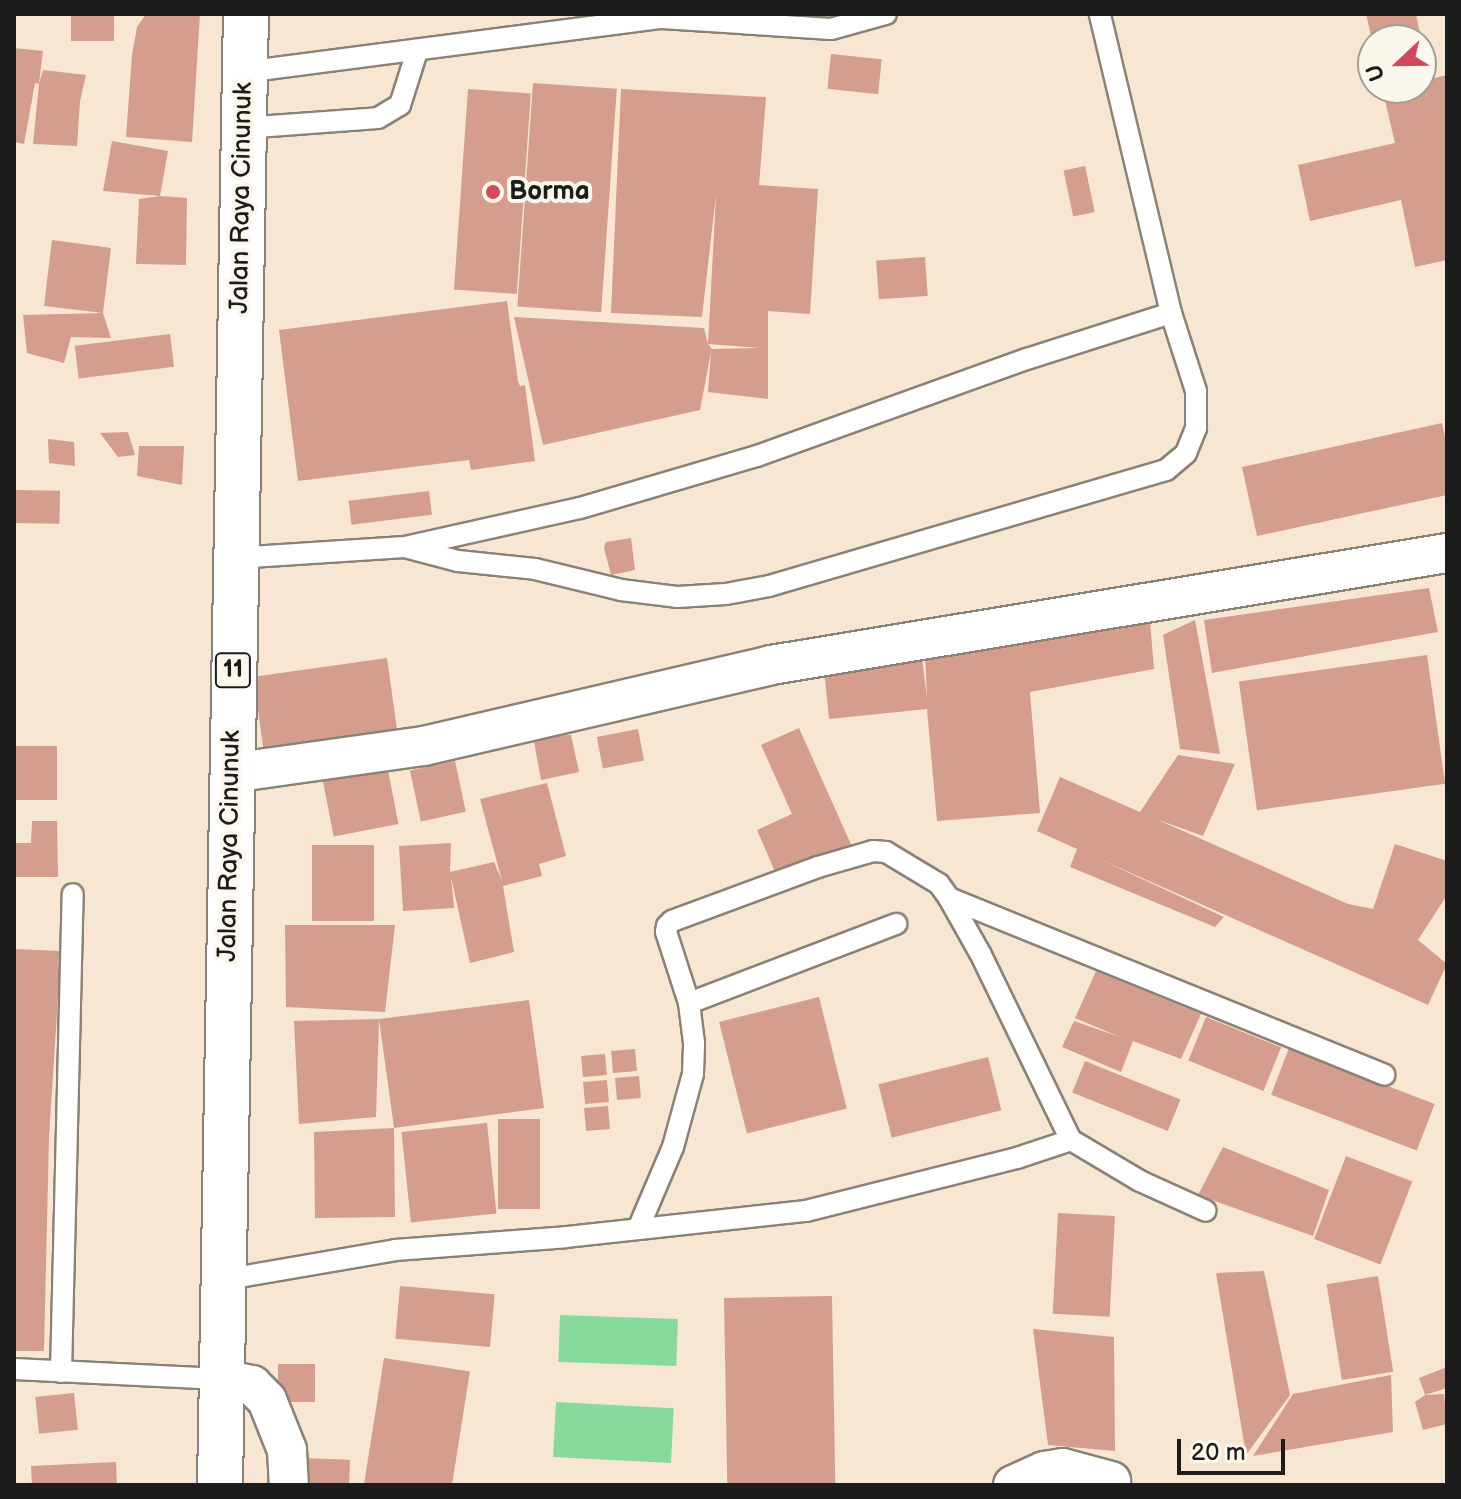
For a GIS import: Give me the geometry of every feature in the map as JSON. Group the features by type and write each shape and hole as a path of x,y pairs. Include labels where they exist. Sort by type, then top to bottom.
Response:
{"highway":[{"name":"Jalan Raya Cinunuk","path":"220,1472 221,1280 246,14"}],"street":[{"path":"231,773 424,746 771,665 1447,553"},
{"path":"220,1392 252,1385 267,1400 287,1450 289,1485"},
{"path":"1013,1485 1044,1471 1063,1468 1111,1481"}],"lane":[{"path":"244,72 665,16 831,29 886,14"},
{"path":"405,547 458,561 535,569 621,590 677,597 726,594 769,586 1166,470 1186,453 1196,428 1196,391 1171,313 1100,14"},
{"path":"243,128 378,118 400,105 417,51"},
{"path":"235,558 405,547 580,508 757,456 1027,359 1171,313"},
{"path":"638,1229 673,1147 693,1074 689,1003 666,932 672,921 873,851 886,852 939,884 949,898 981,955 1071,1140 1140,1181 1206,1211"},
{"path":"61,1372 73,894"},
{"path":"949,898 1384,1075"},
{"path":"689,1003 896,924"},
{"path":"221,1280 395,1250 806,1211 1017,1158 1071,1140"},
{"path":"14,1369 220,1392"}],"green space":[{"path":"560,1315 678,1319 676,1366 558,1362"},
{"path":"556,1402 674,1408 671,1463 553,1457"}],"building":[{"path":"71,14 114,14 114,41 71,41"},
{"path":"146,14 200,14 192,142 126,137 132,55 137,27"},
{"path":"1366,14 1416,14 1418,24 1368,24"},
{"path":"14,48 43,51 39,84 35,83 24,144 14,142"},
{"path":"831,54 882,59 878,94 827,89"},
{"path":"43,70 86,75 80,101 77,146 33,144"},
{"path":"1447,75 1447,260 1415,267 1401,200 1310,221 1298,165 1395,143 1386,104 1437,104 1437,77"},
{"path":"533,83 617,89 601,312 517,306"},
{"name":"Borma","path":"468,89 531,93 517,294 454,290"},
{"path":"621,89 766,97 759,185 818,189 810,314 768,311 768,399 708,392 711,352 700,410 543,445 514,317 704,328 708,344 716,195 702,317 611,313","holes":["708,344 760,348 712,349"]},
{"path":"112,141 168,151 160,196 103,191"},
{"path":"1085,166 1095,212 1073,217 1063,171"},
{"path":"160,196 187,198 186,265 136,264 139,199"},
{"path":"52,240 111,248 103,313 44,306"},
{"path":"925,257 928,296 879,299 876,260"},
{"path":"507,301 518,381 520,386 525,385 535,461 471,470 469,460 298,481 279,330"},
{"path":"103,313 111,338 71,337 64,363 27,353 23,315"},
{"path":"170,334 174,367 79,378 75,346"},
{"path":"1442,423 1447,446 1447,495 1257,536 1242,467"},
{"path":"128,432 135,455 118,457 100,433"},
{"path":"48,439 74,442 75,466 49,463"},
{"path":"139,446 184,446 182,485 137,476"},
{"path":"14,490 60,491 59,524 14,523"},
{"path":"429,491 432,515 352,525 349,501"},
{"path":"631,538 635,570 611,575 604,548 606,542"},
{"path":"1429,588 1438,632 1212,673 1204,620"},
{"path":"1150,620 1154,669 1030,692 1040,813 937,821 927,709 829,719 824,669 922,659 927,697 925,653"},
{"path":"1195,620 1220,754 1180,749 1163,635"},
{"path":"1427,655 1445,784 1257,810 1239,681"},
{"path":"387,658 399,740 265,759 253,677"},
{"path":"799,728 853,849 779,881 757,830 792,814 761,745"},
{"path":"638,729 644,760 603,768 597,737"},
{"path":"571,735 579,772 541,780 533,736"},
{"path":"14,746 57,746 57,800 14,800"},
{"path":"1178,755 1235,764 1203,836 1156,819 1348,904 1373,909 1395,844 1447,861 1447,895 1418,940 1447,964 1428,1005 1095,857 1224,917 1215,927 1070,867 1077,849 1037,831 1060,777 1140,812"},
{"path":"455,761 466,812 421,821 410,771"},
{"path":"387,765 398,824 334,836 322,778"},
{"path":"547,783 566,856 539,864 542,876 503,886 514,952 470,963 451,877 454,908 403,911 399,846 451,843 450,872 494,862 502,881 480,799"},
{"path":"32,821 57,821 58,877 14,877 14,843 31,843"},
{"path":"312,845 374,845 374,921 312,921"},
{"path":"285,925 395,925 385,1012 286,1007"},
{"path":"14,949 61,951 49,1137 44,1351 14,1351"},
{"path":"1096,971 1201,1014 1181,1059 1133,1041 1121,1072 1062,1047 1074,1021 1120,1037 1075,1018"},
{"path":"819,997 847,1109 747,1134 719,1022"},
{"path":"529,1000 544,1108 394,1128 379,1019"},
{"path":"1206,1017 1281,1047 1263,1091 1188,1061"},
{"path":"379,1019 376,1117 299,1124 294,1021"},
{"path":"1289,1048 1435,1104 1417,1151 1271,1095"},
{"path":"635,1049 637,1071 613,1073 611,1051"},
{"path":"605,1054 607,1075 583,1077 581,1056"},
{"path":"988,1057 1001,1110 892,1138 878,1084"},
{"path":"1085,1061 1180,1100 1168,1131 1072,1093"},
{"path":"639,1076 641,1098 617,1100 615,1078"},
{"path":"607,1080 609,1102 585,1104 583,1082"},
{"path":"608,1106 610,1129 586,1131 584,1108"},
{"path":"498,1119 540,1119 540,1209 498,1209"},
{"path":"487,1123 497,1214 411,1222 401,1132"},
{"path":"394,1128 395,1217 315,1218 314,1132"},
{"path":"1223,1147 1329,1190 1313,1236 1198,1195"},
{"path":"1346,1156 1412,1181 1380,1265 1314,1239"},
{"path":"1058,1213 1115,1216 1110,1317 1053,1314"},
{"path":"1264,1271 1290,1395 1246,1455 1216,1273"},
{"path":"1378,1276 1393,1372 1342,1380 1327,1284"},
{"path":"400,1286 495,1294 490,1347 395,1339"},
{"path":"832,1296 835,1484 727,1485 724,1298"},
{"path":"1033,1329 1114,1337 1115,1451 1048,1445"},
{"path":"384,1358 470,1372 452,1485 364,1484"},
{"path":"278,1364 315,1364 315,1402 278,1402"},
{"path":"1447,1367 1447,1388 1425,1395 1419,1378"},
{"path":"1391,1375 1393,1432 1253,1456 1293,1394"},
{"path":"74,1393 78,1430 39,1434 35,1397"},
{"path":"1444,1394 1447,1424 1423,1430 1415,1402 1425,1395"},
{"path":"301,1458 350,1460 349,1485 300,1485"},
{"path":"116,1462 117,1485 32,1485 31,1466"}],"place":[{"name":"Borma","path":"493,192"}]}
